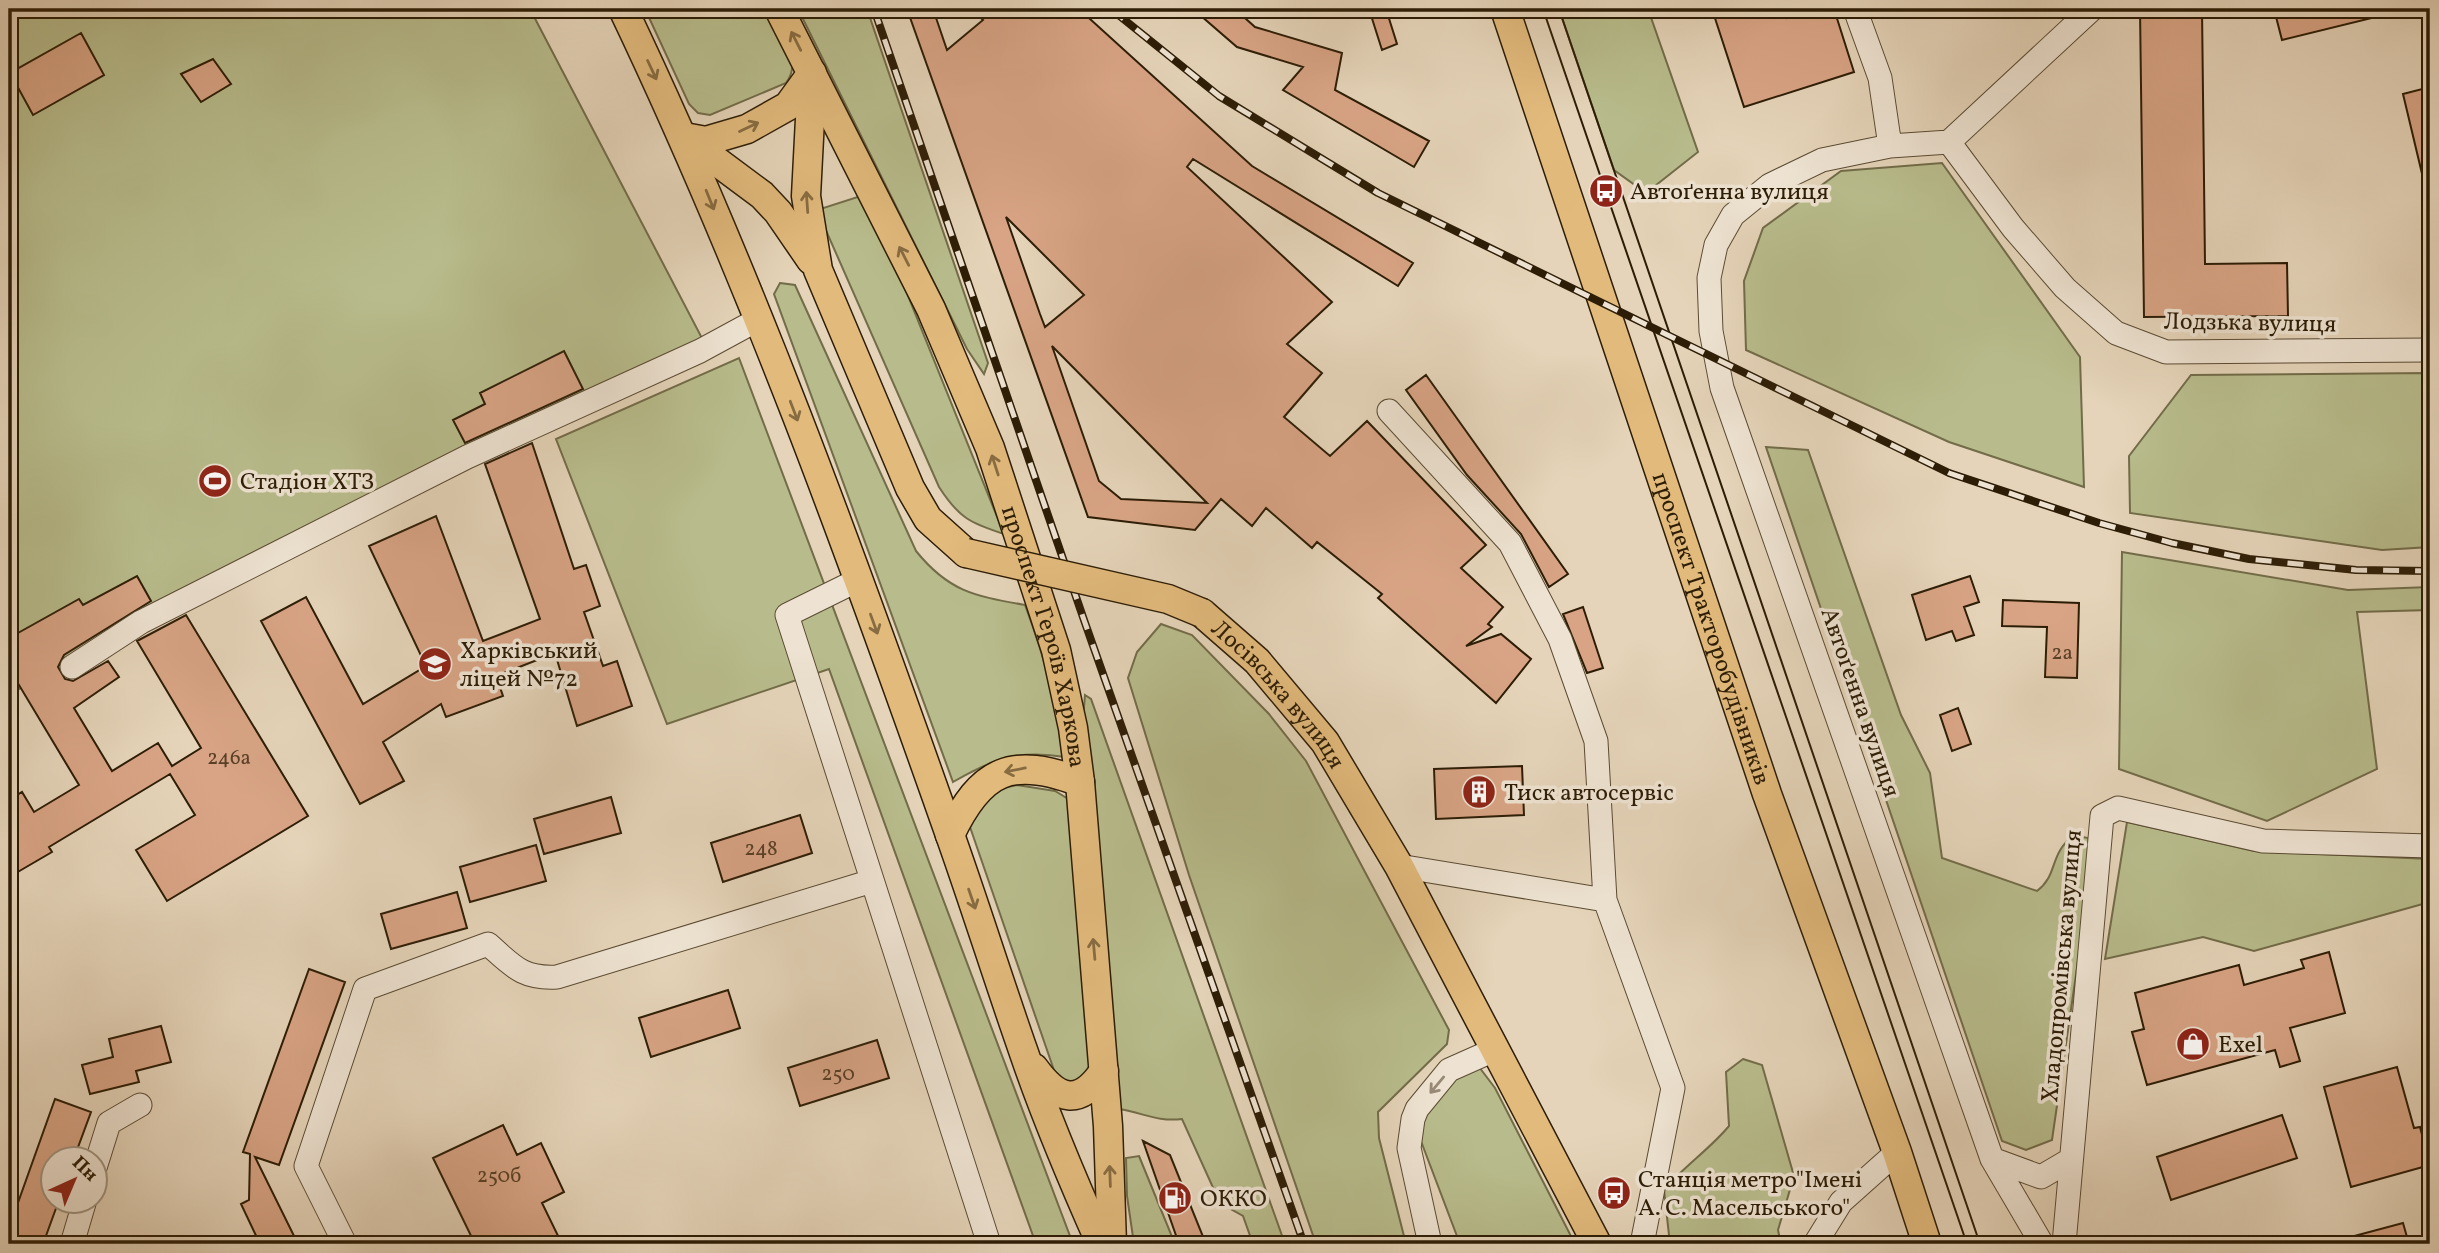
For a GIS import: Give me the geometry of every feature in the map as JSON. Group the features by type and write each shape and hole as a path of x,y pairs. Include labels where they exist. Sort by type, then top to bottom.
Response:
{"main road":[{"path":"622,9 684,137 759,318 950,835 1024,1055 1057,1142 1101,1244"},
{"name":"проспект Героїв Харкова","path":"779,9 931,309 990,447 1056,650 1073,728 1080,782 1104,1070 1112,1244"},
{"name":"проспект Тракторобудівників","path":"1505,9 1767,794 1897,1152 1927,1244"},
{"path":"684,137 706,142 747,129 788,106 812,73"},
{"path":"812,73 806,196 818,270"},
{"path":"684,137 762,195 778,212 818,270"},
{"name":"Лосівська вулиця","path":"818,270 910,488 928,519 966,553 1168,599 1202,613 1257,661 1306,715 1399,866 1597,1244"},
{"path":"950,835 971,795 988,779 1006,770 1024,767 1054,772 1080,782"},
{"path":"1024,1055 1056,1093 1067,1097 1078,1096 1087,1091 1104,1070"}],"street":[{"path":"1855,9 1880,78 1890,146"},
{"path":"1949,142 2092,9"},
{"name":"Автоґенна вулиця","path":"1949,142 1890,146 1822,160 1750,198 1722,230 1711,260 1708,303 1711,331 1726,401 1992,1158 2042,1244"},
{"name":"Лодзька вулиця","path":"1949,142 2013,228 2065,288 2116,333 2166,352 2430,350"},
{"path":"72,667 141,622 455,463 700,351 759,318"},
{"path":"1389,411 1510,543 1560,639 1596,741 1605,900 1673,1088 1642,1244"},
{"path":"858,580 787,615 989,1244"},
{"name":"Хладопромівська вулиця","path":"2064,1244 2102,816 2118,808 2126,808 2263,841 2430,846"},
{"path":"1399,866 1605,900"},
{"path":"345,1244 306,1166 365,989 488,944 520,971 535,978 557,977 872,881"},
{"path":"1430,1244 1409,1148 1413,1119 1417,1108 1450,1070 1494,1050"},
{"path":"102,1144 109,1123 140,1105"},
{"path":"1815,1244 1841,1202 1897,1152"},
{"path":"1992,1158 2041,1177 2070,1160"},
{"path":"72,1244 81,1214"}],"green space":[{"name":"Стадіон ХТЗ","path":"9,9 530,9 704,342 137,619 9,695"},
{"path":"645,9 768,9 788,46 791,74 786,83 710,115 698,113 689,104"},
{"path":"798,9 867,9 988,363 984,374 967,349"},
{"path":"1559,9 1648,9 1698,152 1646,193 1614,170"},
{"path":"1942,163 2080,357 2084,487 1949,442 1746,350 1744,281 1763,228 1841,171"},
{"path":"867,194 1004,534 959,513 939,487 817,210"},
{"path":"780,283 795,285 916,551 940,575 964,590 1025,605 1050,680 1065,757 1019,755 981,767 953,782 774,294"},
{"path":"739,358 1073,1244 1036,1244 829,669 667,724 556,439"},
{"path":"2430,373 2430,547 2382,550 2130,513 2129,456 2191,375"},
{"path":"1766,447 1808,450 1901,715 1930,773 1942,858 2037,891 2048,878 2060,850 2074,835 2088,838 2094,851 2052,1140 2026,1150 2002,1141"},
{"path":"2122,552 2348,590 2430,587 2430,610 2357,612 2377,769 2267,821 2119,769"},
{"path":"1161,624 1192,635 1269,714 1306,761 1449,1030 1447,1044 1378,1112 1379,1138 1406,1244 1316,1244 1189,875 1128,678 1137,652"},
{"path":"1085,695 1091,699 1285,1244 1253,1244 1243,1216 1220,1203 1182,1119 1158,1118 1119,1109 1083,720"},
{"path":"1017,785 1055,791 1070,800 1093,1071 1075,1087 1056,1076 970,827 976,811 987,798"},
{"path":"2127,822 2254,851 2430,859 2430,902 2254,951 2203,937 2105,959"},
{"path":"1473,1059 1495,1088 1575,1244 1460,1244 1413,1120"},
{"path":"1743,1059 1762,1065 1794,1176 1778,1230 1781,1244 1670,1244 1664,1190 1729,1126 1726,1072"},
{"path":"1139,1156 1175,1244 1134,1244 1127,1196 1126,1158"}],"building":[{"path":"907,9 933,9 947,50 983,20 972,9 1079,9 1252,166 1413,263 1398,286 1193,159 1187,167 1332,302 1287,344 1322,373 1284,417 1330,456 1367,421 1486,545 1461,568 1503,607 1488,624 1492,627 1466,646 1501,634 1531,659 1496,703 1378,598 1382,594 1317,542 1312,548 1266,508 1252,526 1221,499 1195,530 1088,517","holes":["1006,217 1084,295 1045,327 1040,314","1052,346 1207,503 1121,499 1099,481"]},
{"path":"1193,9 1235,9 1255,27 1342,53 1335,90 1429,141 1414,167 1283,90 1303,67 1237,47"},
{"path":"1369,9 1386,9 1397,44 1382,50"},
{"path":"1712,9 1784,9 1787,18 1816,9 1834,9 1854,72 1744,107"},
{"path":"2140,9 2202,9 2205,264 2287,263 2288,316 2144,317"},
{"path":"2274,9 2384,9 2384,15 2282,40"},
{"path":"81,33 104,75 33,115 10,73"},
{"path":"213,59 231,84 201,102 181,74"},
{"path":"2430,87 2430,181 2424,182 2403,94"},
{"path":"564,351 583,389 465,443 453,420 485,404 480,393"},
{"path":"1426,375 1568,574 1549,587 1521,534 1467,475 1406,390"},
{"path":"532,443 574,569 586,565 600,606 584,612 603,666 617,661 632,706 577,726 555,653 496,676 503,696 446,717 441,704 383,742 404,781 360,804 261,621 306,597 363,704 426,666 369,546 436,516 483,641 540,619 485,464"},
{"path":"137,576 151,601 64,655 58,667 65,679 73,681 108,661 119,677 74,708 112,771 158,743 172,766 201,748 137,641 186,615 308,816 167,901 136,850 195,815 170,774 49,847 52,852 16,873 9,861 9,800 22,792 34,812 79,785 16,680 9,684 9,638 79,599 83,605"},
{"path":"1970,576 1979,602 1964,607 1974,635 1956,641 1952,631 1926,640 1912,595"},
{"path":"2003,600 2079,603 2077,678 2045,677 2047,627 2002,626"},
{"path":"1583,607 1603,668 1587,673 1563,614"},
{"path":"1958,708 1971,744 1952,751 1940,715"},
{"name":"Тиск автосервіс","path":"1522,766 1524,815 1436,819 1434,769"},
{"path":"611,797 621,833 544,854 534,819"},
{"path":"800,815 812,853 723,882 711,843"},
{"path":"536,845 546,881 470,902 460,867"},
{"path":"457,892 467,928 391,949 381,914"},
{"path":"2329,952 2345,1013 2290,1028 2300,1061 2280,1067 2275,1050 2147,1085 2132,1032 2144,1029 2135,993 2239,965 2244,985 2304,968 2301,960"},
{"path":"309,969 345,982 279,1165 255,1157 298,1244 260,1244 241,1204 249,1200 250,1154 243,1152"},
{"path":"728,990 740,1028 651,1057 639,1018"},
{"path":"161,1026 171,1062 136,1071 139,1082 90,1094 82,1065 113,1057 109,1039"},
{"path":"877,1040 889,1078 800,1106 788,1068"},
{"path":"2397,1067 2414,1128 2420,1127 2430,1165 2351,1187 2324,1087"},
{"path":"55,1099 91,1112 79,1144 39,1144"},
{"path":"2282,1115 2297,1158 2171,1200 2157,1157"},
{"path":"503,1125 517,1155 541,1143 564,1192 542,1203 562,1244 475,1244 433,1158"},
{"name":"ОККО","path":"1143,1141 1170,1155 1206,1244 1179,1244"},
{"path":"38,1147 38,1214 54,1214 43,1244 9,1244 9,1228"},
{"path":"2403,1223 2409,1244 2343,1244 2343,1239"}],"tram line":[{"path":"1543,9 1967,1244"},
{"path":"1559,9 1980,1244"}],"railway":[{"path":"874,9 1084,620 1304,1244"},
{"path":"1111,9 1219,96 1378,193 1949,473 2099,523 2172,543 2249,559 2356,570 2430,571"}],"place":[{"name":"Автоґенна вулиця","path":"1606,191"},
{"name":"Стадіон ХТЗ","path":"215,481"},
{"name":"Харківський ліцей №72","path":"435,664"},
{"name":"Тиск автосервіс","path":"1479,792"},
{"name":"Exel","path":"2193,1044"},
{"name":"Станція метро\"Імені А. С. Масельського\"","path":"1614,1193"},
{"name":"ОККО","path":"1175,1198"}]}
